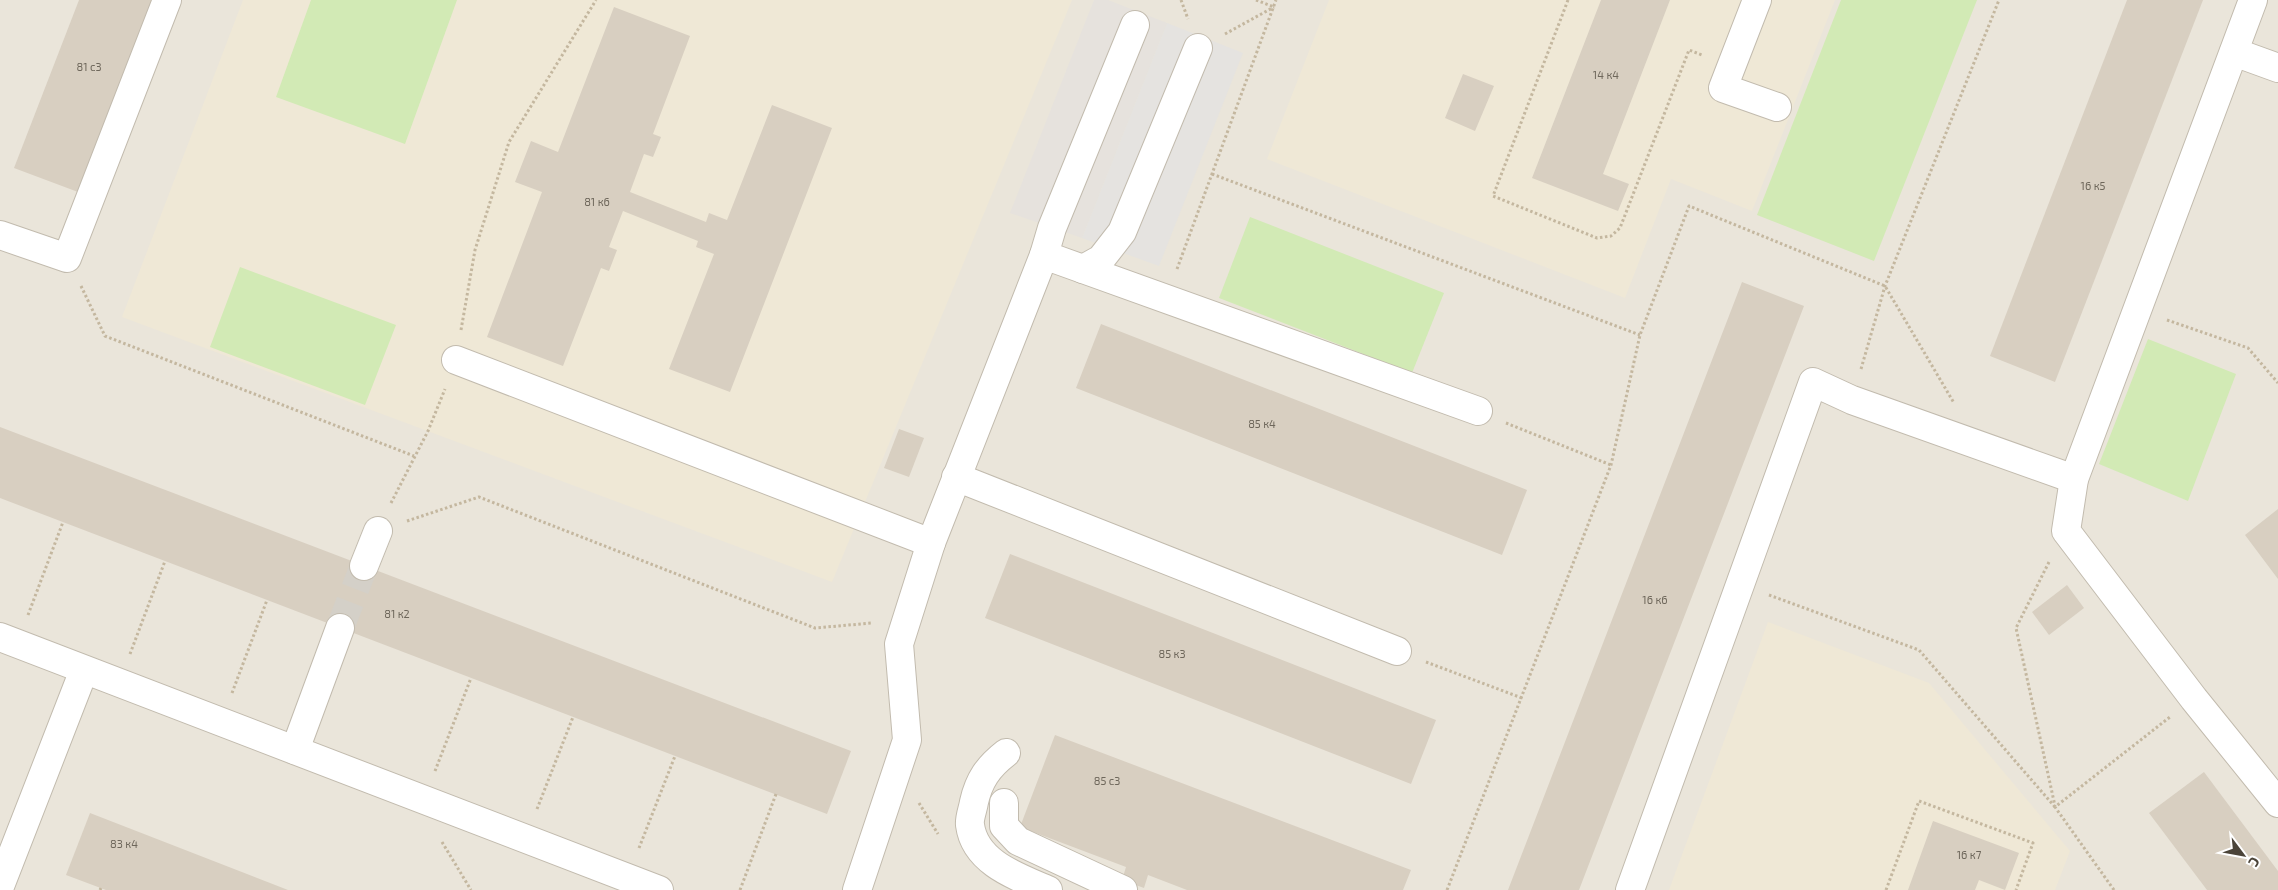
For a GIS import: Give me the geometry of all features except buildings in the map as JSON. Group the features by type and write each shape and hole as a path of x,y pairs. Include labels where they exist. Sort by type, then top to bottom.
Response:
{"street":[{"path":"0,235 67,258 166,0"},
{"path":"1757,0 1723,88 1777,107"},
{"path":"2253,0 2074,480 2066,530 2194,699 2278,803"},
{"path":"857,890 907,740 899,644 931,543 1044,255 1052,228 1135,25"},
{"path":"1083,269 1100,259 1122,232 1198,48"},
{"path":"2234,52 2278,68"},
{"path":"1044,255 1478,411"},
{"path":"456,360 931,543"},
{"path":"1630,890 1813,382 1852,400 2074,480"},
{"path":"956,477 1397,651"},
{"path":"364,566 378,531"},
{"path":"295,750 340,628"},
{"path":"0,637 659,890"},
{"path":"0,886 84,670"},
{"path":"1006,753 991,764 977,790 970,823 975,842 993,863 1048,890"},
{"path":"1004,804 1004,826 1018,841 1123,890"}],"path":[{"path":"378,531 428,431 456,360 474,250 509,142 596,0"},
{"path":"1256,0 1275,7"},
{"path":"1165,300 1276,0"},
{"path":"1568,0 1493,196 1597,238 1611,236 1620,228 1689,50 1731,65"},
{"path":"1852,400 1885,286 1999,0"},
{"path":"1212,174 1640,335"},
{"path":"1447,890 1612,464 1640,335 1689,206 1885,286 1955,404"},
{"path":"67,258 105,336 414,456"},
{"path":"2137,310 2248,348 2278,383"},
{"path":"1478,411 1612,464"},
{"path":"378,531 479,496 815,628 907,620"},
{"path":"26,620 63,522"},
{"path":"2055,806 2016,628 2066,530"},
{"path":"128,660 165,561"},
{"path":"1740,585 1919,650 2055,806 2114,890"},
{"path":"230,699 267,600"},
{"path":"1397,651 1522,698"},
{"path":"433,777 471,678"},
{"path":"2055,806 2194,699"},
{"path":"535,816 573,717"},
{"path":"636,856 675,756"},
{"path":"740,890 776,794"},
{"path":"1886,890 1919,800 2033,843 2016,890"},
{"path":"437,834 471,890"}],"shaded area":[{"path":"0,0 2278,0 2278,890 0,890"},
{"path":"243,0 1072,0 832,582 122,317"},
{"path":"1094,0 1108,0 1167,23 1082,238 1010,213"},
{"path":"1329,0 1835,0 1752,211 1671,179 1625,298 1267,159"},
{"path":"1167,23 1243,53 1159,266 1082,238"},
{"path":"1768,622 1929,683 2070,851 2055,890 1669,890"}],"green space":[{"path":"311,0 457,0 405,144 276,97"},
{"path":"1841,0 1977,0 1874,261 1757,215"},
{"path":"1250,217 1444,293 1412,373 1219,298"},
{"path":"240,267 396,325 365,405 210,347"},
{"path":"2148,339 2236,374 2188,501 2099,464"}],"tunnel":[{"path":"340,628 364,566"}]}
